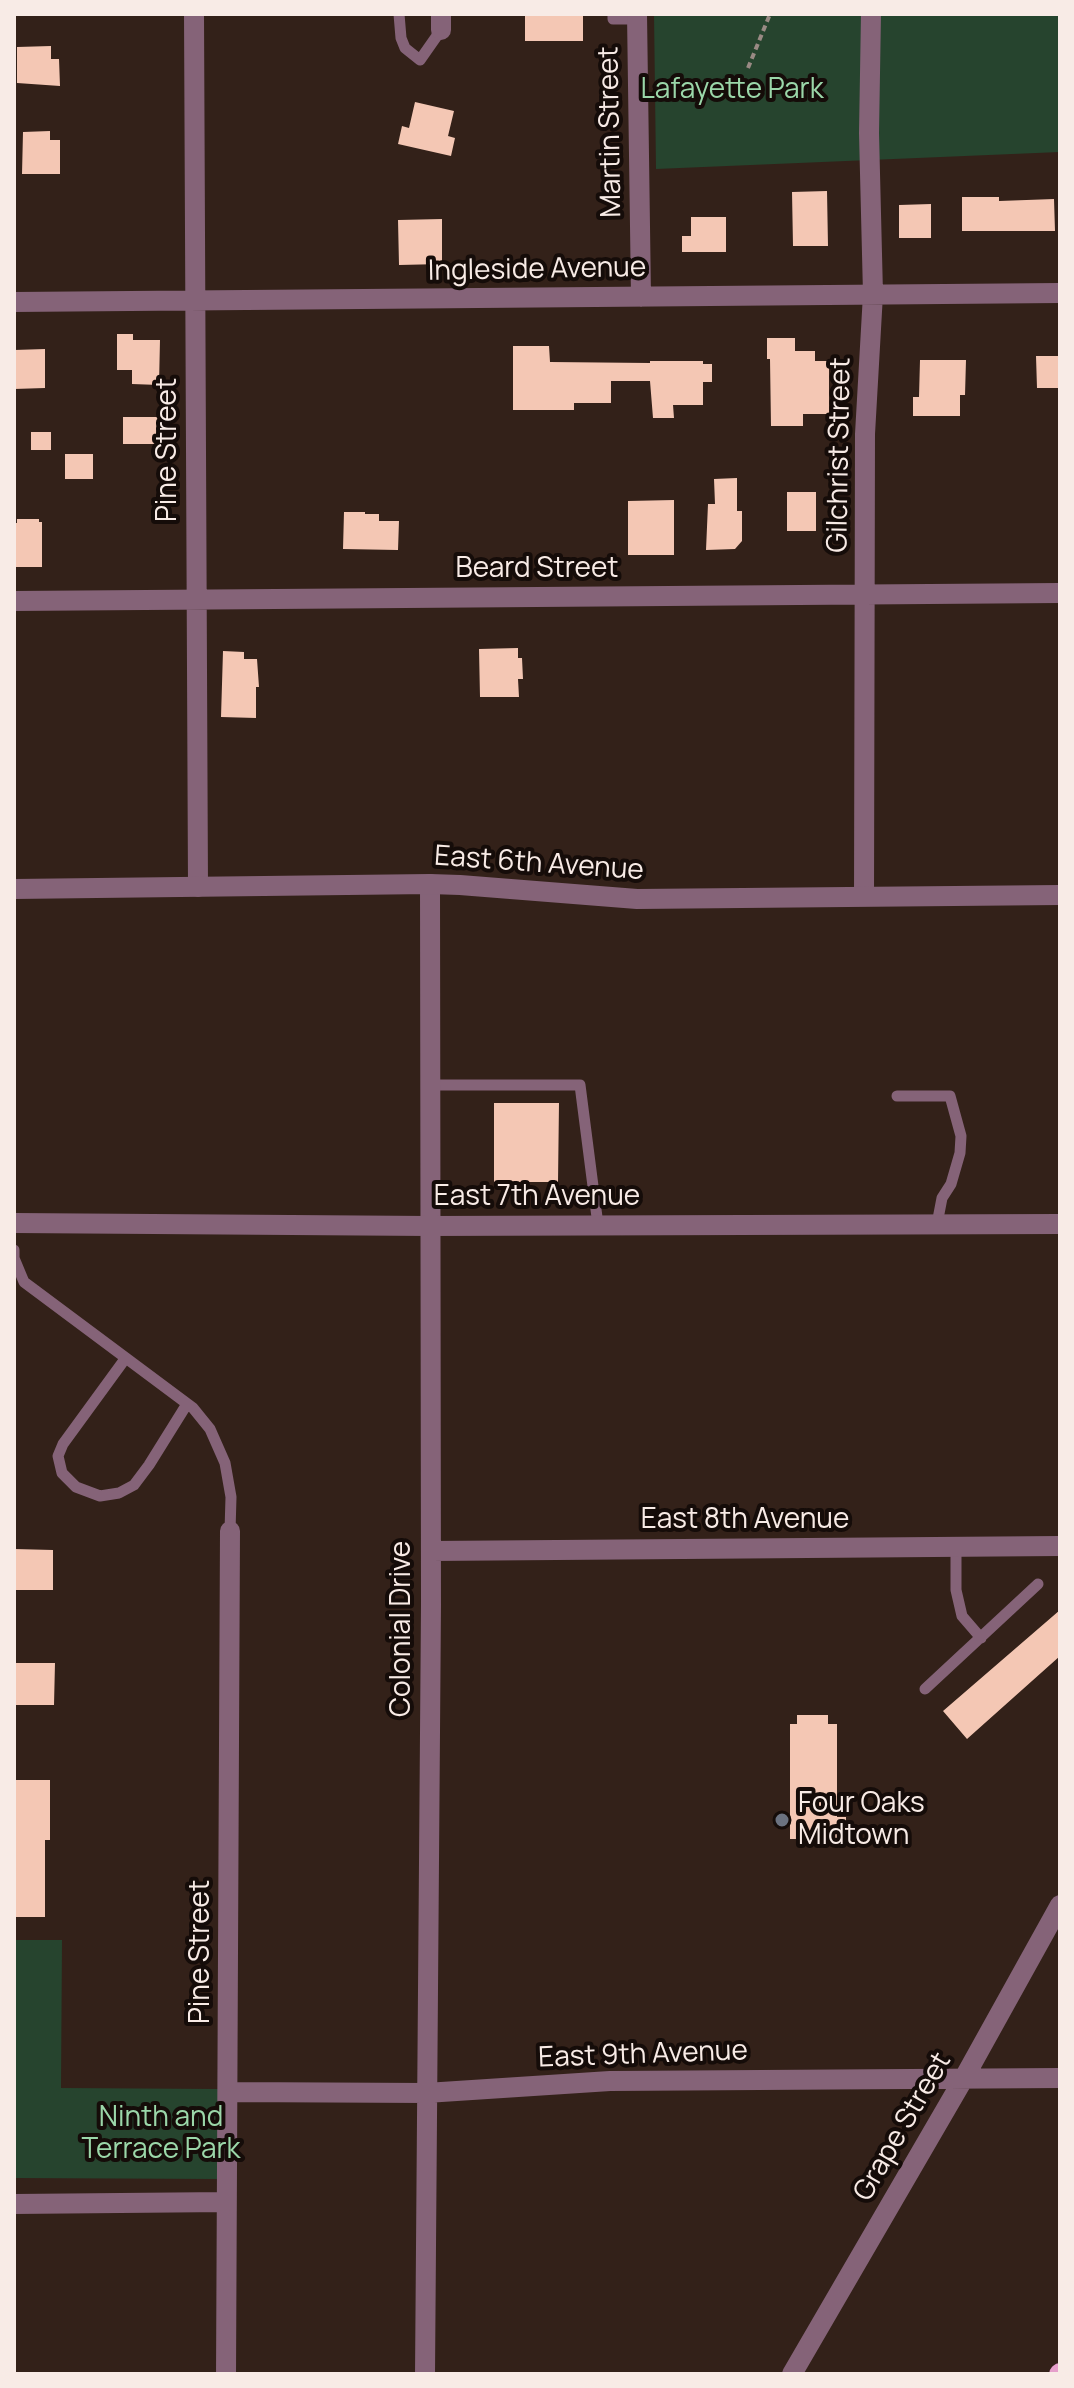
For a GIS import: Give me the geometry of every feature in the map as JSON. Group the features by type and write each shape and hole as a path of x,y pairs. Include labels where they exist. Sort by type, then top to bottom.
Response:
{"street":[{"name":"Pine Street","path":"194,14 198,887"},
{"name":"Gilchrist Street","path":"864,896 865,434 873,294 869,133 871,14"},
{"name":"Martin Street","path":"637,16 641,297"},
{"name":"Ingleside Avenue","path":"14,302 1060,293"},
{"name":"Beard Street","path":"14,601 1060,593"},
{"name":"East 6th Avenue","path":"14,889 430,884 637,899 1060,895"},
{"name":"Colonial Drive","path":"425,2374 431,1551 430,884"},
{"name":"East 7th Avenue","path":"14,1223 429,1226 1060,1224"},
{"name":"Pine Street","path":"226,2374 230,1531"},
{"name":"East 8th Avenue","path":"431,1551 1060,1546"},
{"name":"Grape Street","path":"792,2374 964,2078 1060,1905"},
{"name":"East 9th Avenue","path":"229,2092 426,2093 610,2081 1060,2078"},
{"path":"14,2204 226,2202"}],"lane":[{"path":"399,14 405,48 420,60 441,22"},
{"path":"613,14 613,19 637,16"},
{"path":"429,1085 580,1085 598,1225"},
{"path":"897,1096 950,1096 961,1136 960,1153 951,1184 942,1198 937,1224"},
{"path":"14,1250 24,1282 187,1404 210,1429 225,1463 231,1497 230,1531"},
{"path":"125,1359 63,1444 58,1456 62,1473 76,1487 100,1496 119,1493 134,1485 187,1404"},
{"path":"956,1547 956,1590 962,1616 981,1638"},
{"path":"925,1689 1038,1584"}],"path":[{"path":"748,68 770,14"}],"green space":[{"name":"Lafayette Park","path":"654,14 1060,14 1060,152 656,169"},
{"name":"Ninth and Terrace Park","path":"14,1940 62,1940 61,2088 218,2089 218,2179 14,2178"}],"building":[{"path":"525,14 583,14 583,41 525,41"},
{"path":"51,46 51,59 59,59 60,86 17,83 17,47"},
{"path":"415,102 454,111 448,136 455,138 451,156 398,144 402,126 409,128"},
{"path":"50,131 50,140 60,140 60,174 22,174 23,132"},
{"path":"827,191 828,246 793,246 792,192"},
{"path":"962,197 999,197 999,201 1054,199 1055,231 962,231"},
{"path":"931,204 931,238 899,238 899,205"},
{"path":"691,217 726,217 726,252 682,252 682,236 691,236"},
{"path":"442,219 442,264 399,265 398,220"},
{"path":"117,334 133,334 133,340 160,340 159,385 132,384 132,370 117,370"},
{"path":"767,338 795,338 795,351 815,351 815,361 829,361 829,414 803,414 803,426 771,426"},
{"path":"513,346 549,346 550,362 703,361 703,364 712,364 712,382 703,382 703,405 673,405 674,418 653,418 650,381 611,381 611,403 574,403 574,410 513,410"},
{"path":"45,349 45,388 14,389 14,350"},
{"path":"1036,356 1060,356 1060,388 1037,388"},
{"path":"920,360 966,360 965,395 960,395 960,416 913,416 913,397 919,397"},
{"path":"123,417 165,417 165,444 123,444"},
{"path":"31,432 51,432 51,450 31,450"},
{"path":"65,454 93,454 93,479 65,479"},
{"path":"737,478 737,511 742,511 742,541 735,549 706,550 708,504 715,504 714,479"},
{"path":"787,492 816,492 816,531 787,531"},
{"path":"674,500 674,555 628,555 628,501"},
{"path":"344,512 379,514 379,521 399,521 398,550 343,549"},
{"path":"17,519 39,519 42,522 42,567 14,567"},
{"path":"518,648 523,679 518,679 519,697 480,697 479,649"},
{"path":"223,651 244,652 244,659 257,659 259,687 256,687 256,718 221,717"},
{"path":"494,1103 559,1103 558,1182 494,1182"},
{"path":"14,1549 53,1550 53,1590 14,1590"},
{"path":"1060,1610 1060,1656 967,1739 943,1711"},
{"path":"16,1663 55,1663 54,1705 16,1705"},
{"path":"797,1715 828,1715 828,1724 837,1724 837,1817 846,1817 846,1839 790,1839 790,1724 797,1724"},
{"path":"14,1780 50,1780 50,1840 45,1840 45,1917 14,1917"}],"place":[{"name":"Four Oaks Midtown","path":"782,1820"}]}
